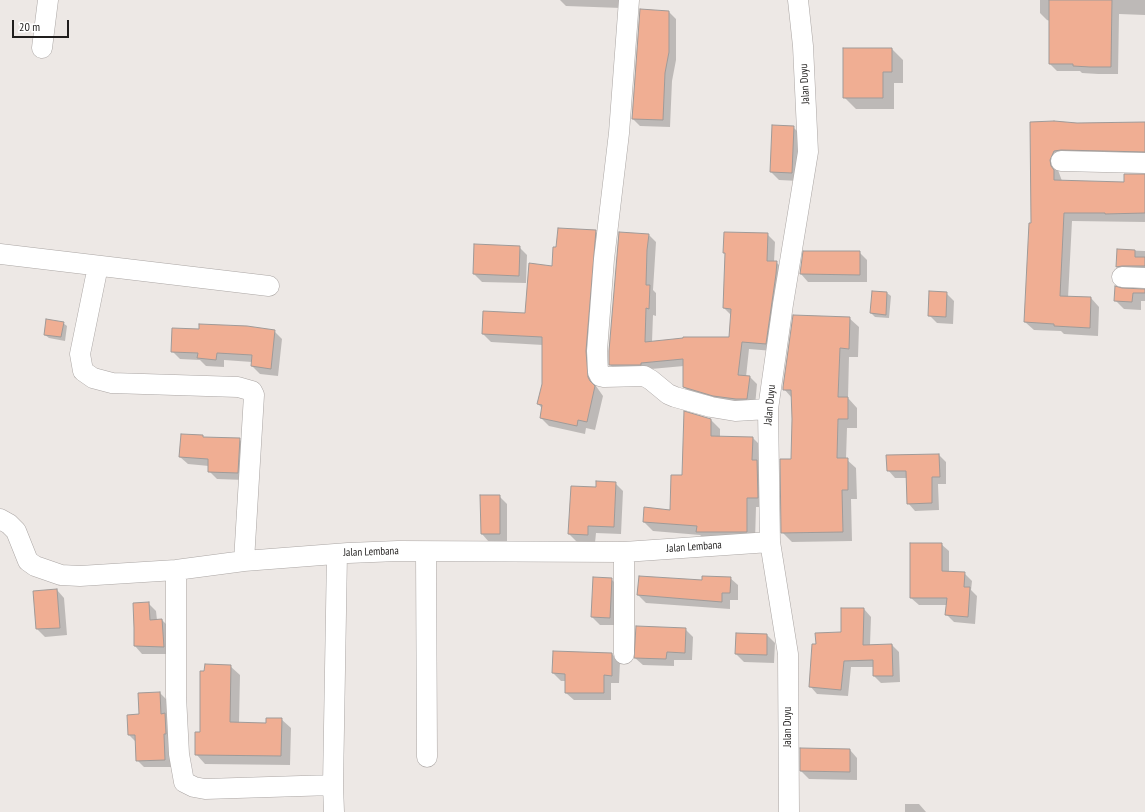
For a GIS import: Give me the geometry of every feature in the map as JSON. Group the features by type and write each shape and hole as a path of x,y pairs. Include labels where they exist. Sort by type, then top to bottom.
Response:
{"street":[{"path":"42,48 48,0"},
{"path":"629,0 618,133 604,259 597,351 599,375 604,377 644,376 668,394 711,407 735,411 768,409"},
{"name":"Jalan Duyu","path":"789,812 788,654 770,542 768,409 783,304 808,152 798,0"},
{"path":"1061,161 1145,163"},
{"path":"0,254 269,286"},
{"path":"98,266 80,354 83,371 93,378 112,383 238,387 248,389 252,391 254,395 244,560"},
{"path":"1122,276 1145,278"},
{"name":"Jalan Lembana","path":"0,519 9,524 16,531 28,560 35,566 60,575 80,576 176,570 244,560 337,554 426,552 624,552 770,542"},
{"path":"426,552 427,757"},
{"path":"624,552 624,654"},
{"path":"334,812 333,785 337,554"},
{"path":"176,570 176,696 179,754 184,782 194,787 205,789 333,785"}],"building":[{"path":"1049,0 1112,0 1111,67 1049,64"},
{"path":"640,9 669,11 669,52 665,73 663,120 632,119"},
{"path":"843,48 892,48 892,72 883,72 883,98 843,98"},
{"path":"1054,121 1077,123 1145,122 1145,152 1061,150 1054,151 1050,160 1051,166 1054,170 1054,180 1124,182 1124,174 1145,174 1145,213 1064,213 1060,296 1091,297 1090,328 1054,326 1054,324 1024,322 1029,223 1031,223 1030,122"},
{"path":"772,125 794,126 792,173 770,172"},
{"path":"558,228 596,230 586,351 588,377 595,386 587,422 578,420 577,426 540,418 542,405 537,404 542,384 542,337 482,334 483,311 525,313 529,263 552,266 553,247 556,247"},
{"path":"619,232 649,234 646,285 650,285 649,309 646,308 645,342 683,337 729,337 731,309 723,308 725,253 723,253 724,232 768,233 767,261 777,261 776,274 766,344 742,342 738,375 750,376 747,399 713,396 683,387 683,359 641,363 641,365 609,365"},
{"path":"474,244 520,246 519,276 473,274"},
{"path":"1117,249 1135,250 1135,257 1145,257 1145,266 1116,267"},
{"path":"803,251 860,251 860,275 800,274"},
{"path":"1115,286 1122,288 1145,289 1145,293 1133,293 1132,302 1114,301"},
{"path":"872,291 887,292 886,315 870,313"},
{"path":"929,291 947,292 946,317 928,316"},
{"path":"793,315 850,317 849,349 840,348 838,397 848,397 848,419 838,419 837,458 848,458 848,490 842,490 843,532 781,533 780,459 791,459 792,419 791,390 783,390 783,387"},
{"path":"46,319 64,322 61,337 44,335"},
{"path":"199,324 247,326 275,330 271,369 251,366 252,355 217,353 216,360 197,358 198,353 171,352 172,328 199,329"},
{"path":"684,411 711,419 711,436 753,437 752,460 757,460 758,498 747,498 747,532 696,532 697,526 643,522 644,507 670,510 671,475 682,475"},
{"path":"181,434 203,435 203,437 240,438 238,473 208,472 208,459 179,457"},
{"path":"939,454 940,477 932,477 932,503 907,504 906,471 887,471 886,455"},
{"path":"596,481 616,482 614,527 588,526 588,535 568,534 571,486 596,487"},
{"path":"480,495 500,495 500,534 481,534"},
{"path":"910,543 942,543 942,571 965,572 964,587 970,587 968,617 945,615 947,598 910,598"},
{"path":"639,576 702,580 702,576 731,577 730,593 722,593 722,602 637,595"},
{"path":"593,577 612,578 610,618 591,617"},
{"path":"57,589 60,628 36,629 33,591"},
{"path":"149,602 150,620 162,619 164,647 134,646 133,603"},
{"path":"841,608 864,608 863,645 892,644 893,676 873,676 873,660 844,661 841,690 809,687 812,644 816,644 815,633 841,632"},
{"path":"636,626 686,628 685,653 667,652 666,659 634,658"},
{"path":"736,633 767,634 767,655 735,654"},
{"path":"553,651 612,653 612,676 604,675 604,693 565,693 565,674 552,673"},
{"path":"205,664 231,665 230,722 266,723 266,718 282,718 281,756 195,755 195,732 200,732 200,671 204,671"},
{"path":"160,692 161,714 165,713 165,760 136,761 135,735 128,735 127,715 139,714 138,693"},
{"path":"800,748 850,749 850,772 800,771"}]}
